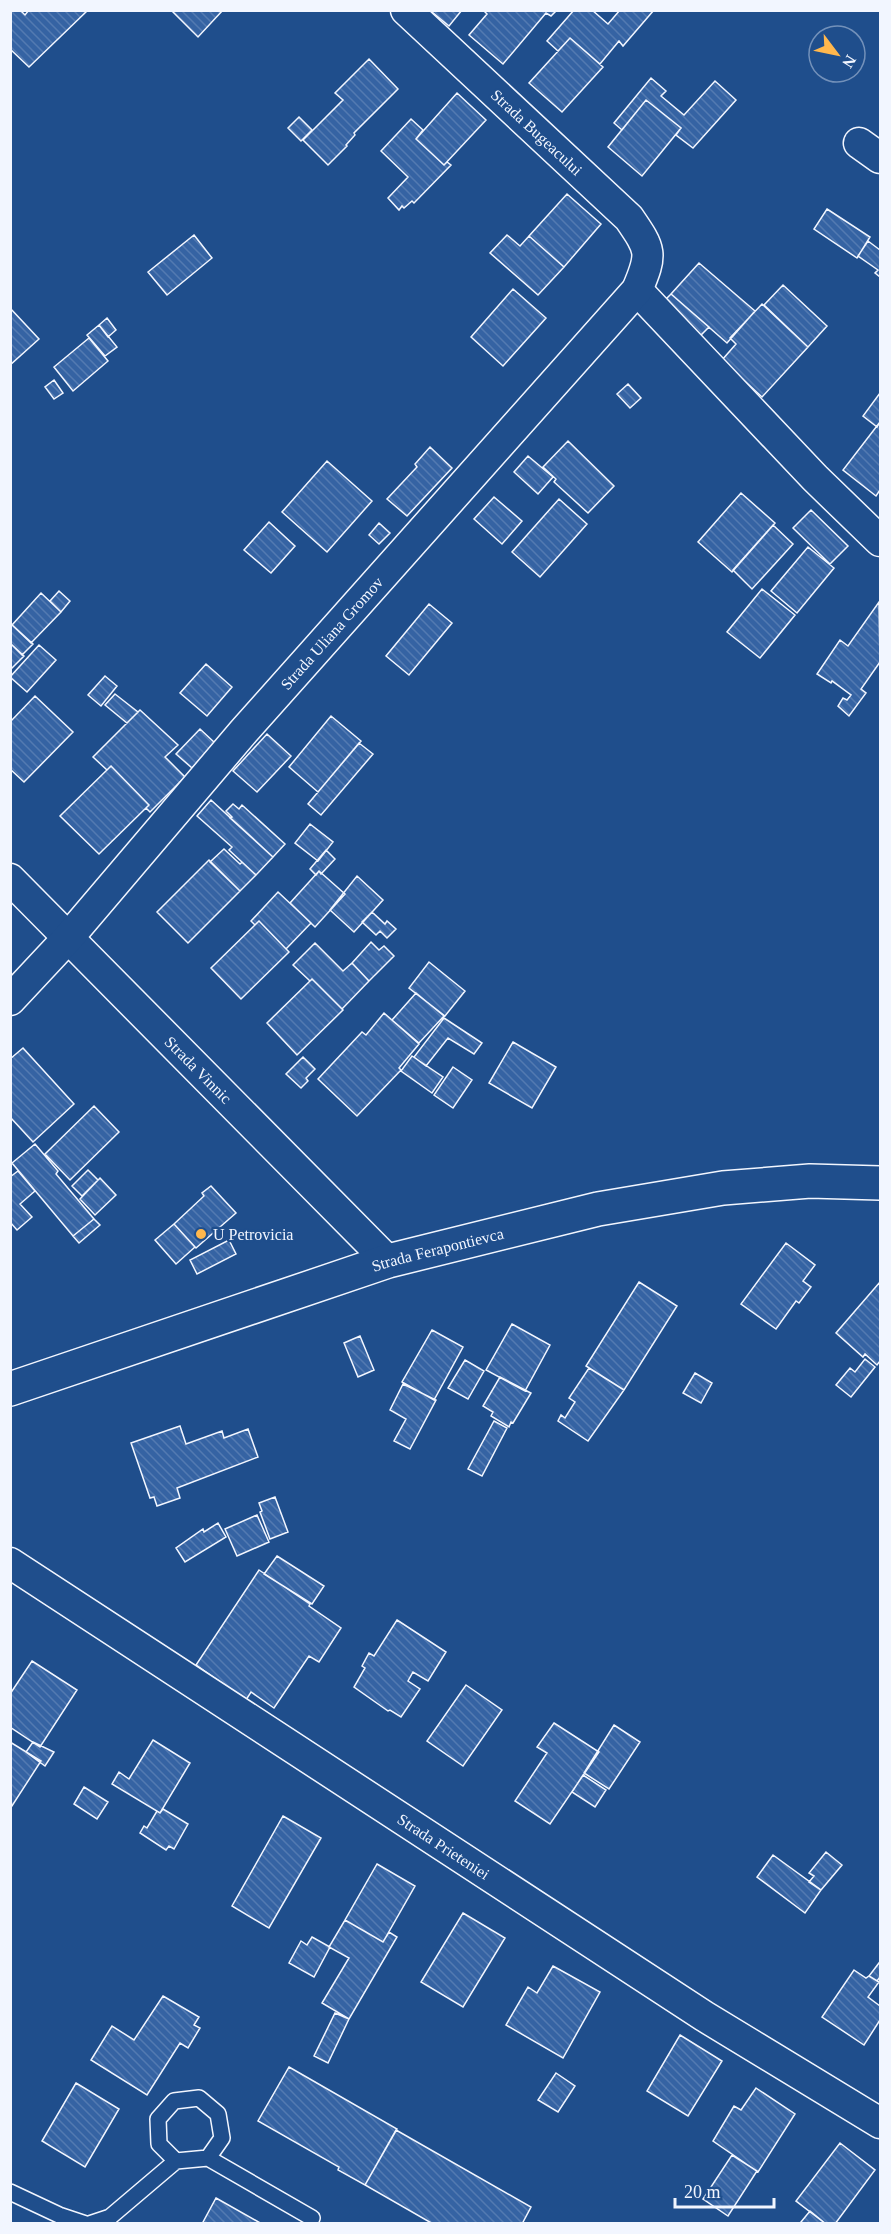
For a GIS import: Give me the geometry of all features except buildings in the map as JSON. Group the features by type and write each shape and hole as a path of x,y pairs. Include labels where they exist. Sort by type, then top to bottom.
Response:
{"main road":[{"name":"Strada Ferapontievca","path":"10,1389 388,1261 598,1209 723,1188 810,1181 880,1184"}],"street":[{"name":"Strada Bugeacului","path":"406,10 629,218 647,244 643,277 815,478 880,541"},
{"name":"Strada Uliana Gromov","path":"10,1000 68,938 244,731 643,277"},
{"name":"Strada Vinnic","path":"10,879 388,1261"},
{"name":"Strada Prieteniei","path":"10,1563 704,2016 880,2123"}],"lane":[{"path":"176,2161 159,2144 158,2119 174,2101 198,2098 218,2114 222,2138 208,2158"},
{"path":"10,2192 59,2215 88,2223 110,2217 176,2161 208,2158 312,2218"}],"place":[{"name":"U Petrovicia","path":"201,1234"}]}
